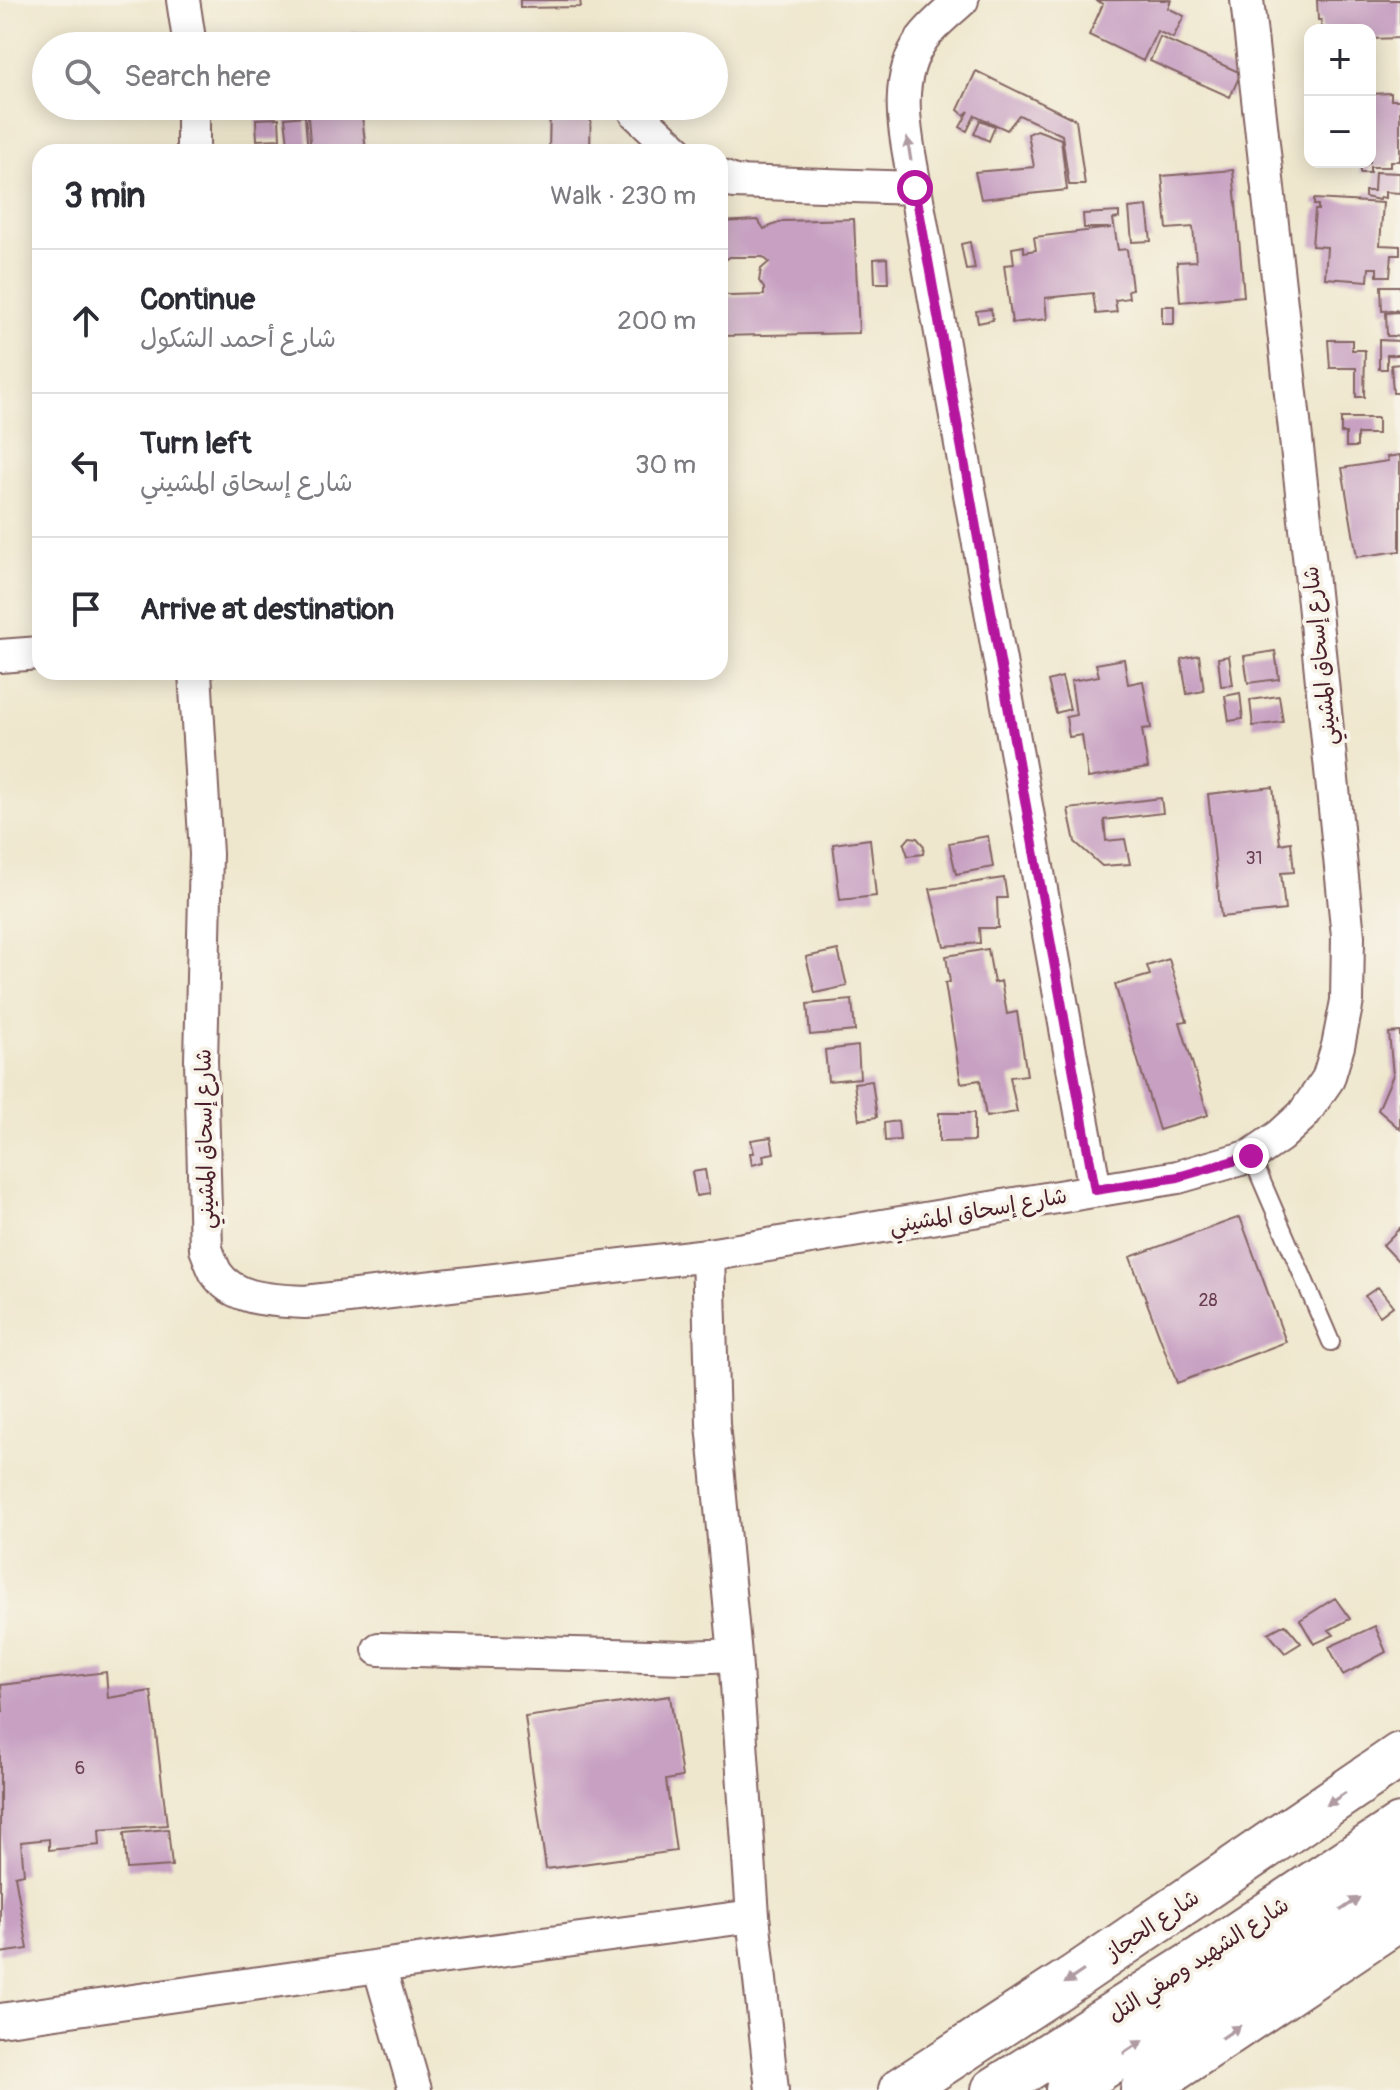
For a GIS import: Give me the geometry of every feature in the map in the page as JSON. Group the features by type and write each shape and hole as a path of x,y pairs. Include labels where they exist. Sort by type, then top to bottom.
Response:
{"street":[{"path":"183,0 188,32"},
{"path":"962,0 924,36 912,56 902,100 915,188 1095,1190"},
{"name":"شارع إسحاق المشيني","path":"195,680 206,854 201,1060 206,1249 217,1274 236,1292 305,1302 708,1255 1178,1177 1251,1156 1303,1115 1328,1079 1347,1001 1348,936 1247,0"},
{"path":"193,120 193,144"},
{"path":"644,120 669,144"},
{"path":"728,179 915,188"},
{"path":"0,656 32,654"},
{"path":"708,1255 713,1424 735,1655 753,1916 772,2090"},
{"path":"379,1649 687,1657 735,1655"},
{"name":"شارع الحجاز","path":"901,2090 1076,1976 1400,1755"},
{"name":"شارع الشهيد وصفي التل","path":"994,2090 1202,1958 1400,1826"},
{"name":"شارع الشهيد وصفي التل","path":"1068,2090 1400,1870"},
{"path":"0,2020 753,1916"},
{"path":"1143,2090 1400,1918"},
{"path":"379,1966 415,2090"}],"lane":[{"path":"1251,1156 1331,1342"}],"building":[{"path":"520,0 580,0 581,7 520,8"},
{"path":"1095,0 1171,0 1168,8 1184,16 1173,38 1157,31 1143,61 1089,35 1103,4"},
{"path":"1317,0 1400,0 1400,38 1376,39 1376,24 1321,24 1318,20"},
{"path":"1160,37 1241,73 1230,97 1150,61"},
{"path":"976,71 1076,120 1085,185 1069,185 1062,135 1019,115 1007,130 975,115 967,131 960,127 969,111 964,115 958,110"},
{"path":"1391,93 1391,100 1400,100 1400,161 1390,161 1390,167 1376,167 1376,94"},
{"path":"256,120 279,120 280,139 257,140"},
{"path":"285,120 305,120 307,144 288,144"},
{"path":"308,120 363,120 365,144 310,144"},
{"path":"550,120 591,120 590,144 549,144"},
{"path":"980,120 995,126 989,141 974,134"},
{"path":"1037,130 1061,139 1067,190 981,199 975,172 1034,167 1028,134"},
{"path":"1360,168 1370,168 1370,173 1360,173"},
{"path":"1233,170 1244,296 1180,302 1177,262 1196,261 1193,227 1167,229 1162,176"},
{"path":"1375,172 1400,173 1400,193 1385,192 1385,198 1380,197 1379,200 1365,197 1365,191 1374,191"},
{"path":"1314,199 1383,203 1380,245 1400,246 1400,255 1392,255 1390,276 1377,276 1377,268 1369,268 1368,281 1325,278 1327,247 1312,246 1315,210 1318,210"},
{"path":"1147,206 1151,241 1132,242 1129,208"},
{"path":"1119,212 1119,218 1113,219 1118,250 1127,249 1132,289 1128,290 1129,298 1115,300 1117,312 1096,314 1093,293 1045,298 1047,319 1012,323 1004,265 1014,264 1012,248 1024,246 1024,252 1036,250 1034,237 1111,228 1084,228 1083,214"},
{"path":"854,219 859,333 728,336 728,295 764,295 759,281 761,269 769,262 763,257 728,258 728,222 758,220 764,229 783,221"},
{"path":"970,242 975,269 966,270 961,244"},
{"path":"887,258 888,283 875,283 874,259"},
{"path":"1381,286 1400,286 1400,310 1382,311"},
{"path":"1162,306 1174,306 1174,324 1162,324"},
{"path":"991,309 993,320 978,323 976,311"},
{"path":"1400,312 1400,336 1387,336 1386,313"},
{"path":"1328,340 1352,340 1352,350 1365,350 1364,397 1356,397 1356,368 1330,368"},
{"path":"1379,340 1400,341 1400,355 1387,355 1387,369 1379,369"},
{"path":"1400,364 1400,393 1393,393 1391,365"},
{"path":"1341,418 1378,418 1378,434 1357,434 1357,447 1346,447 1346,433 1341,433"},
{"path":"1400,455 1400,551 1357,557 1342,468 1388,461 1387,457"},
{"path":"1275,651 1279,679 1248,683 1244,656"},
{"path":"1199,655 1204,691 1187,694 1181,659"},
{"path":"1229,656 1233,685 1221,686 1218,658"},
{"path":"1124,659 1128,684 1143,681 1151,728 1142,729 1148,768 1088,778 1082,735 1069,737 1066,717 1076,715 1071,681 1099,676 1096,664"},
{"path":"1062,677 1070,709 1056,713 1048,681"},
{"path":"1240,693 1243,719 1229,721 1225,696"},
{"path":"1279,696 1283,722 1253,726 1250,700"},
{"path":"1273,787 1280,844 1291,842 1294,872 1281,873 1285,910 1221,917 1208,794"},
{"path":"1161,798 1163,813 1104,820 1106,841 1125,839 1130,864 1102,866 1075,842 1068,809"},
{"path":"988,836 993,867 956,874 949,843"},
{"path":"910,837 917,838 924,846 923,854 908,856 904,844"},
{"path":"870,839 876,896 840,900 833,844"},
{"path":"1004,878 1007,898 997,898 998,928 979,928 980,943 944,946 930,889"},
{"path":"988,949 994,983 1001,981 1007,1014 1017,1012 1027,1075 1010,1077 1017,1112 986,1117 980,1080 961,1083 945,983 950,982 946,956"},
{"path":"838,950 847,986 815,993 806,957"},
{"path":"1169,959 1187,1021 1180,1022 1208,1115 1159,1130 1115,985 1150,975 1147,966"},
{"path":"852,1000 855,1031 810,1035 807,1004"},
{"path":"1400,1032 1400,1129 1378,1110 1393,1075 1389,1033"},
{"path":"858,1046 860,1078 828,1081 825,1050"},
{"path":"872,1081 877,1117 859,1120 854,1083"},
{"path":"939,1113 974,1113 974,1141 939,1142"},
{"path":"898,1121 900,1140 885,1141 884,1123"},
{"path":"771,1137 774,1153 763,1155 764,1162 752,1165 750,1153 754,1153 751,1140"},
{"path":"705,1170 709,1194 696,1196 692,1172"},
{"path":"1240,1217 1286,1342 1177,1383 1130,1257"},
{"path":"1400,1228 1400,1263 1383,1245"},
{"path":"1378,1287 1393,1306 1380,1316 1365,1296"},
{"path":"1335,1598 1350,1619 1329,1630 1334,1635 1314,1644 1300,1620"},
{"path":"1285,1624 1301,1643 1285,1653 1268,1633"},
{"path":"1375,1626 1386,1652 1343,1675 1329,1647"},
{"path":"106,1672 108,1698 151,1691 167,1825 99,1830 100,1845 49,1850 49,1839 21,1842 24,1874 15,1876 28,1949 0,1953 1,1685"},
{"path":"670,1696 682,1777 666,1780 676,1851 546,1869 525,1717"},
{"path":"168,1829 172,1866 127,1869 124,1833"}],"route":[{"path":"915,188 1095,1190 1178,1177 1251,1156"}]}
